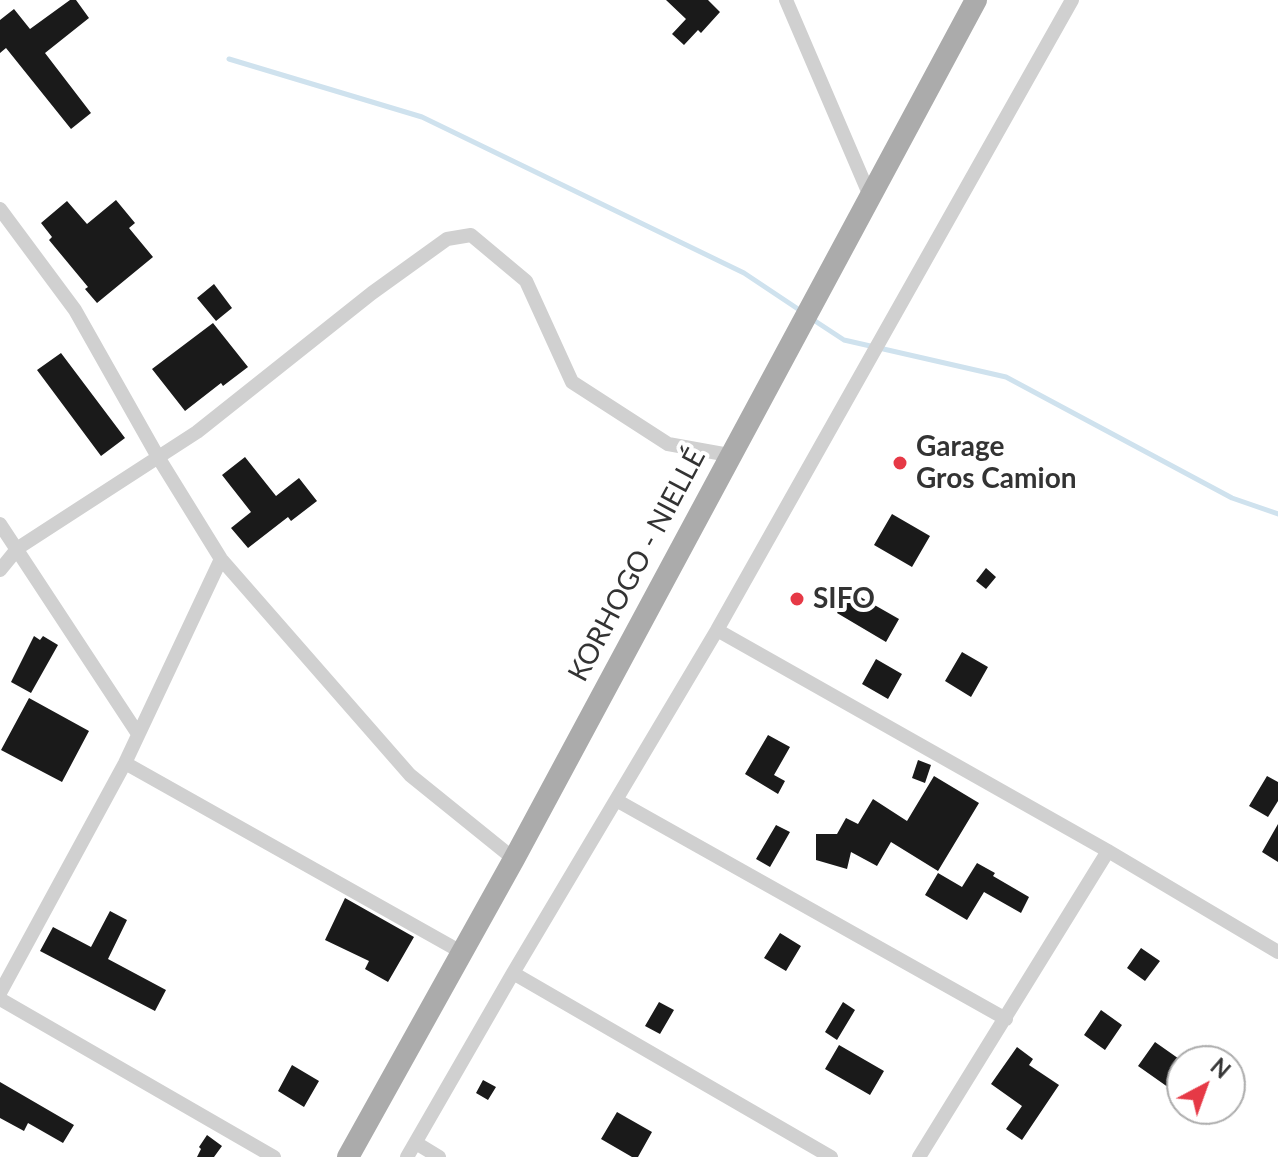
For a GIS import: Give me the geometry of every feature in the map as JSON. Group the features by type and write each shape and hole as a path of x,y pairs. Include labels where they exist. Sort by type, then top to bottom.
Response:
{"main road":[{"name":"KORHOGO - NIELLÉ","path":"348,1157 463,953 976,0"}],"street":[{"path":"786,0 870,196"},
{"path":"407,1157 717,630 1072,0"},
{"path":"0,209 75,310 158,457 221,559 410,775 514,859"},
{"path":"0,570 18,548 197,432 372,293 447,239 471,235 526,281 572,382 668,444 729,455"},
{"path":"0,524 138,734"},
{"path":"221,559 125,763 0,996 274,1157"},
{"path":"717,630 1108,851 1278,952"},
{"path":"125,763 463,953"},
{"path":"616,800 1006,1019"},
{"path":"919,1157 1108,851"},
{"path":"513,973 831,1157"},
{"path":"416,1143 439,1157"}],"building":[{"path":"70,0 76,0 89,18 45,53 91,113 71,129 6,48 0,53 0,20 14,9 30,29"},
{"path":"666,0 708,0 720,12 701,33 698,30 684,45 672,34 686,19"},
{"path":"116,200 135,223 129,228 153,257 97,303 85,289 88,287 49,240 52,237 41,223 67,201 87,224"},
{"path":"214,284 232,308 216,321 197,298"},
{"path":"213,323 248,367 185,411 152,369"},
{"path":"61,353 125,438 101,456 37,370"},
{"path":"245,457 276,496 299,478 317,501 291,521 288,517 248,548 231,528 251,512 222,475"},
{"path":"892,514 930,536 912,567 874,545"},
{"path":"986,568 996,577 986,589 976,581"},
{"path":"850,591 899,619 886,642 837,613"},
{"path":"34,636 40,640 43,636 58,645 31,693 11,682"},
{"path":"962,652 988,667 971,697 945,681"},
{"path":"876,659 902,674 888,699 862,684"},
{"path":"29,698 89,731 62,782 1,750"},
{"path":"768,735 790,747 774,775 785,781 778,794 745,774"},
{"path":"918,760 931,765 925,783 912,778"},
{"path":"934,776 979,803 938,871 891,842 877,866 851,852 847,869 816,860 816,834 837,834 846,818 858,824 873,799 907,821"},
{"path":"1267,776 1278,782 1278,801 1268,817 1249,806"},
{"path":"1278,824 1278,862 1262,852"},
{"path":"776,825 790,832 770,867 756,859"},
{"path":"977,863 1029,897 1021,913 984,892 967,920 925,895 938,873 962,887"},
{"path":"345,898 414,937 388,982 365,969 369,961 325,940"},
{"path":"110,911 127,920 108,959 166,990 155,1011 40,951 53,927 91,947"},
{"path":"780,933 801,946 786,971 764,958"},
{"path":"1141,948 1160,961 1145,981 1127,968"},
{"path":"659,1002 674,1010 660,1034 645,1026"},
{"path":"843,1002 855,1010 837,1040 825,1032"},
{"path":"1101,1010 1122,1025 1105,1050 1084,1035"},
{"path":"1155,1042 1166,1050 1166,1086 1138,1066"},
{"path":"839,1045 884,1071 870,1095 825,1069"},
{"path":"1017,1047 1033,1059 1029,1065 1059,1085 1022,1140 1006,1129 1022,1106 991,1084"},
{"path":"292,1065 319,1081 304,1107 278,1091"},
{"path":"483,1080 496,1087 488,1100 476,1093"},
{"path":"0,1082 74,1125 63,1143 28,1123 24,1131 0,1118"},
{"path":"617,1112 652,1132 638,1157 632,1157 601,1139"},
{"path":"207,1135 222,1146 214,1157 197,1157 199,1147"}],"waterway":[{"path":"229,59 422,117 744,273 801,311"},
{"path":"812,319 844,340 1006,377 1232,498 1278,514"}],"place":[{"name":"Garage Gros Camion","path":"900,463"},
{"name":"SIFO","path":"797,599"}]}
